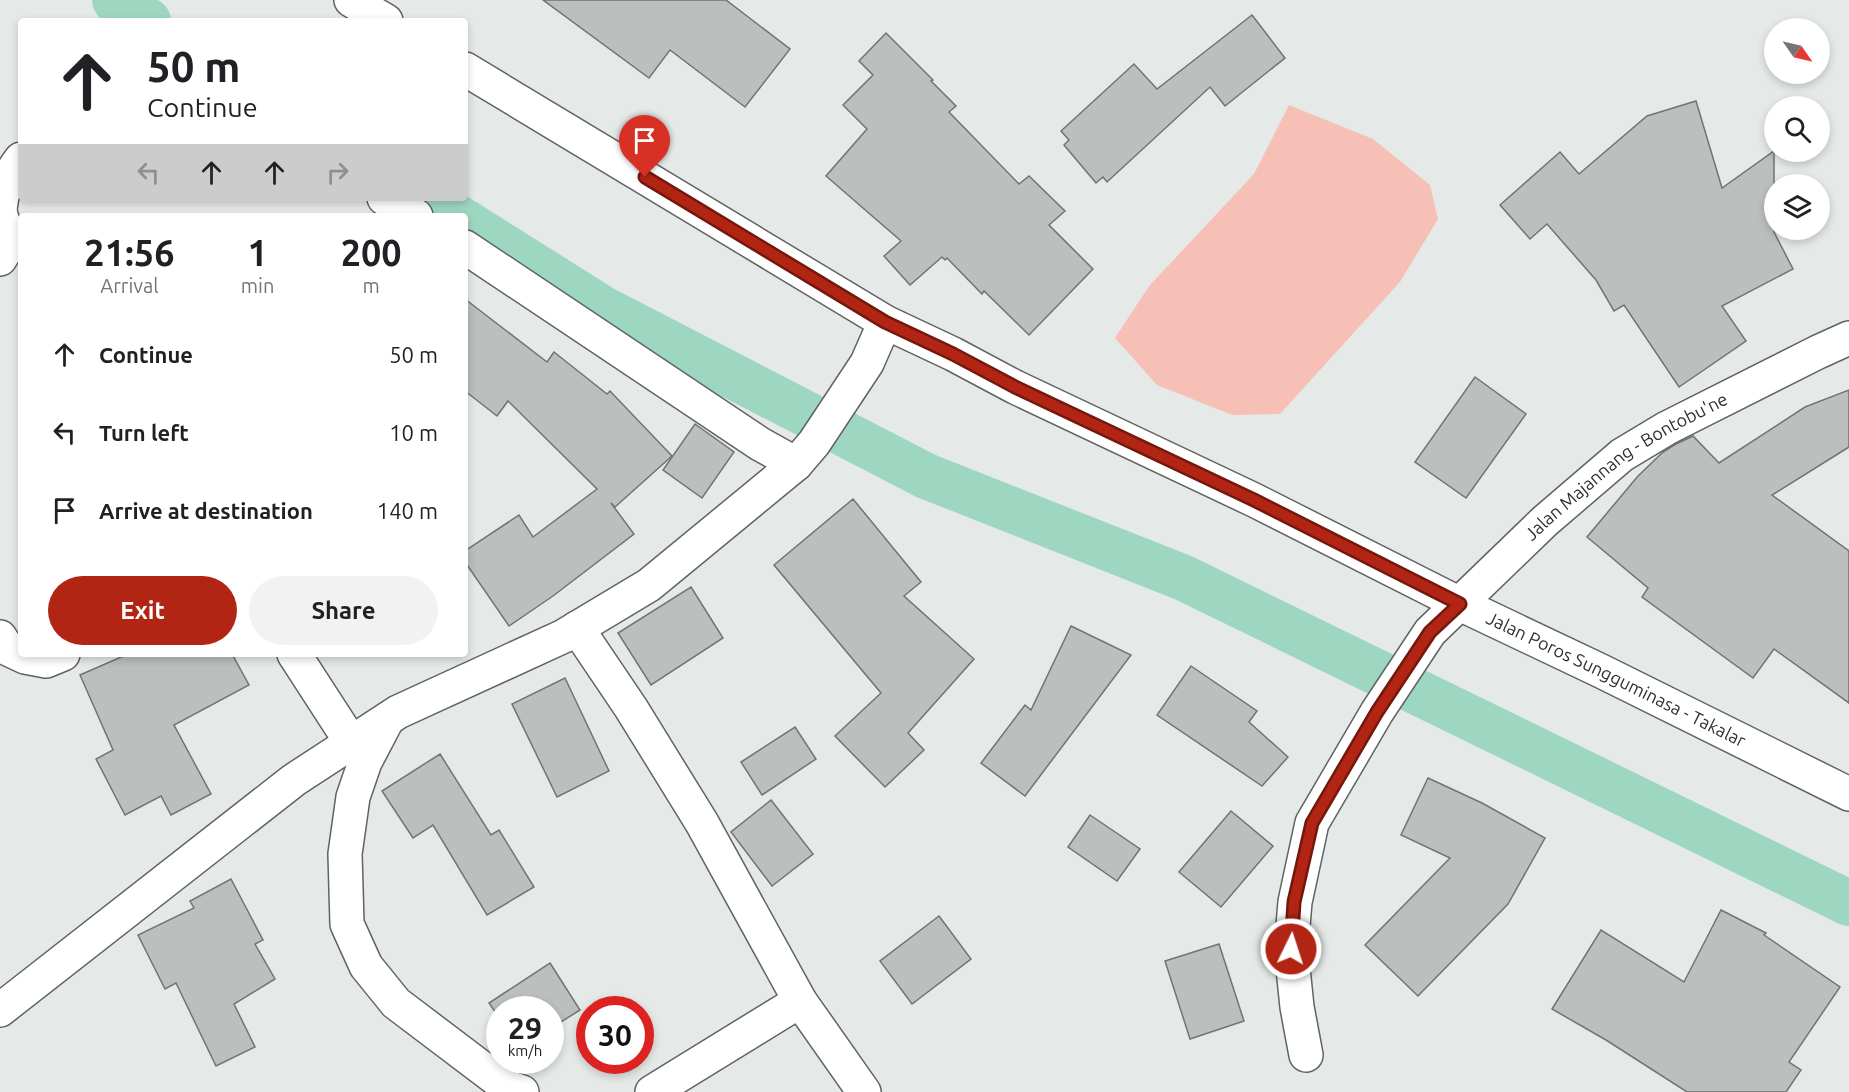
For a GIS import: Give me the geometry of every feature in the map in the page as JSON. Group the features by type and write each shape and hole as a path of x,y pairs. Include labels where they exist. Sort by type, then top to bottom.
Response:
{"main road":[{"path":"351,0 381,18"},
{"name":"Jalan Poros Sungguminasa - Takalar","path":"468,71 885,322 1015,387 1254,500 1460,604 1849,794"},
{"path":"0,259 8,243 0,212 1,200 8,175 18,163"},
{"path":"389,201 411,213"},
{"path":"468,249 760,444 805,454"},
{"path":"0,1010 294,780 387,718 577,628 649,585 805,454 867,363 885,322"},
{"name":"Jalan Majannang - Bontobu'ne","path":"1306,1055 1291,949 1294,902 1312,823 1377,712 1430,632 1545,521 1622,455 1667,428 1849,338"},
{"path":"577,628 631,708 702,823 800,1001 864,1092"},
{"path":"0,636 8,649 18,654"},
{"path":"25,657 46,661 56,657"},
{"path":"296,657 351,742"},
{"path":"387,718 365,762 353,797 345,854 347,924 366,966 396,1003 512,1090"},
{"path":"652,1092 800,1001"}],"shaded area":[{"path":"1289,105 1373,139 1430,185 1438,219 1400,282 1280,414 1232,415 1157,385 1115,338 1149,286 1254,174"}],"building":[{"path":"543,0 726,0 790,49 745,107 670,50 649,78"},
{"path":"1252,15 1285,58 1225,106 1210,87 1107,182 1103,177 1096,183 1064,145 1069,140 1061,131 1134,64 1157,89"},
{"path":"886,33 956,106 949,112 1019,184 1029,176 1065,211 1049,225 1093,269 1029,335 984,291 982,294 947,258 945,260 942,257 910,285 884,256 901,241 826,176 867,129 843,105 873,75 859,61"},
{"path":"1696,101 1722,188 1764,158 1764,162 1774,162 1774,174 1764,174 1764,240 1778,240 1793,269 1722,306 1746,341 1679,387 1624,305 1614,311 1596,280 1547,224 1530,239 1500,205 1560,152 1579,174 1647,116"},
{"path":"468,301 547,362 554,352 607,394 610,391 672,456 615,507 611,503 634,534 553,596 509,626 468,566 468,549 519,515 533,537 597,489 508,401 497,416 468,393"},
{"path":"1475,377 1526,414 1466,498 1415,462"},
{"path":"1849,390 1849,447 1772,495 1849,551 1849,703 1774,649 1753,678 1642,597 1648,588 1587,537 1638,476 1663,452 1676,444 1693,436 1719,463 1805,407"},
{"path":"695,424 734,452 702,498 663,470"},
{"path":"853,499 921,582 904,596 974,659 908,733 924,750 885,787 835,736 881,693 774,565"},
{"path":"691,587 723,638 651,685 618,633"},
{"path":"1071,626 1131,655 1025,796 981,763 1025,705 1031,710"},
{"path":"121,657 234,657 249,685 174,725 211,794 171,815 161,796 125,815 96,759 113,750 80,675"},
{"path":"1191,666 1257,711 1249,722 1288,757 1262,786 1157,715"},
{"path":"565,678 609,771 557,797 512,704"},
{"path":"795,727 816,759 762,795 741,762"},
{"path":"440,754 491,835 499,830 534,887 487,915 433,825 413,838 382,791"},
{"path":"1428,778 1482,803 1545,838 1508,904 1418,996 1365,945 1450,858 1401,835"},
{"path":"771,800 813,854 772,886 731,832"},
{"path":"1231,811 1273,846 1221,907 1179,872"},
{"path":"1090,815 1140,849 1117,881 1068,847"},
{"path":"231,879 263,940 255,944 275,979 234,1004 255,1047 216,1066 176,983 165,989 138,935 194,908 190,901"},
{"path":"1721,910 1766,933 1764,935 1840,987 1789,1062 1801,1070 1786,1092 1687,1092 1606,1040 1552,1009 1601,930 1684,982"},
{"path":"939,916 971,959 912,1004 880,961"},
{"path":"1219,944 1244,1021 1190,1039 1165,961"},
{"path":"550,963 576,1004 576,1013 564,1020 564,996 500,996"}],"waterway":[{"path":"115,0 143,18"},
{"path":"433,201 451,213"},
{"path":"468,224 603,309 926,476 1184,578 1849,903"}],"route":[{"path":"645,177 885,322 1015,387 1254,500 1460,604 1430,632 1377,712 1312,823 1294,902 1291,949"}]}
